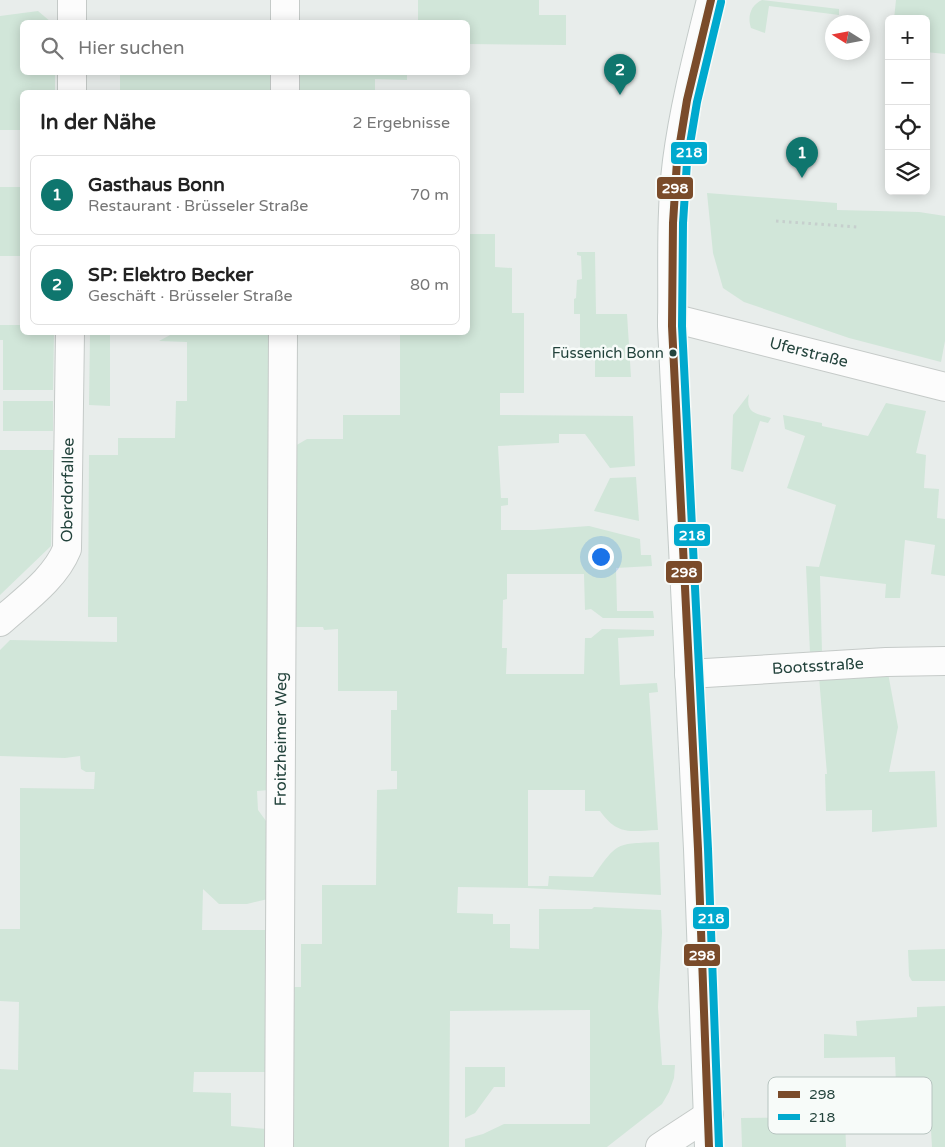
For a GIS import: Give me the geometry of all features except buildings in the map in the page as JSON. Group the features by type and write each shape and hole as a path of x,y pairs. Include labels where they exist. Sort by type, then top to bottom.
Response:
{"street":[{"path":"72,0 72,20"},
{"path":"285,0 285,20"},
{"path":"709,1147 672,318 672,240 677,162 689,94 711,0"},
{"path":"72,75 72,90"},
{"path":"285,75 285,90"},
{"name":"Uferstraße","path":"672,318 945,388"},
{"name":"Oberdorfallee","path":"0,622 53,573 63,559 67,549 70,335"},
{"name":"Froitzheimer Weg","path":"279,1147 283,335"},
{"name":"Bootsstraße","path":"689,674 876,663 945,661"},
{"path":"660,1147 709,1115"}],"path":[{"path":"776,221 857,227"}],"green space":[{"path":"418,0 539,0 539,15 566,15 566,45 470,44 470,20 418,20"},
{"path":"762,0 839,9 839,15 769,6 765,33 751,28 750,24 751,11"},
{"path":"896,0 945,0 945,54 930,52 930,15 894,15"},
{"path":"38,11 49,20 20,20 20,75 55,75 55,90 20,90 20,130 0,130 0,16"},
{"path":"120,75 273,75 273,90 120,90"},
{"path":"297,75 407,75 407,80 375,79 375,90 297,90"},
{"path":"0,187 20,187 20,256 0,256"},
{"path":"707,193 837,203 837,210 919,212 945,216 945,341 941,362 849,338 744,302 723,288 713,253"},
{"path":"470,234 495,234 495,267 512,268 512,313 524,313 524,393 500,393 500,415 633,416 635,466 610,468 585,434 559,434 559,443 498,446 501,498 508,498 508,505 501,506 501,530 589,526 640,539 641,555 651,555 652,566 616,568 617,611 653,611 654,618 603,618 591,609 585,610 584,574 507,574 507,599 503,600 502,648 507,648 506,674 584,674 585,638 591,638 602,629 654,630 654,636 618,638 620,685 657,683 658,692 649,693 658,830 625,830 613,825 600,811 585,811 585,790 528,790 528,886 548,886 549,876 593,877 608,857 619,847 634,843 659,842 661,895 527,888 458,887 457,913 493,914 493,924 510,924 510,948 539,949 539,909 592,909 594,907 661,910 662,933 658,1007 662,1065 675,1065 674,1078 662,1104 607,1147 465,1147 465,1139 483,1134 504,1124 590,1124 590,1010 450,1011 449,1147 291,1147 292,987 301,987 301,944 322,944 322,885 376,885 377,790 397,789 397,771 391,771 391,710 397,710 397,691 338,691 338,629 324,630 323,627 294,627 295,446 307,439 343,439 343,415 400,415 400,335 470,335"},
{"path":"577,252 595,252 596,314 627,314 631,377 595,377 595,360 580,355 580,314 574,314 577,280 582,279 581,256 577,255"},
{"path":"0,325 20,325 20,335 54,335 53,390 3,390 3,340 0,340"},
{"path":"90,335 110,335 110,406 89,405"},
{"path":"170,335 269,335 269,790 257,791 258,810 269,825 268,899 247,904 219,904 203,889 202,930 268,930 267,1072 194,1072 193,1092 231,1093 231,1126 267,1129 267,1147 0,1147 0,1069 18,1070 19,1002 0,1001 0,929 20,929 20,788 94,789 95,772 86,772 81,769 80,756 65,758 0,756 0,650 10,640 117,642 117,617 88,617 89,455 118,455 118,438 175,438 176,401 187,401 187,342 159,341"},
{"path":"749,394 750,409 753,412 771,418 768,423 760,421 743,472 731,469 733,415"},
{"path":"3,401 53,401 53,431 3,431"},
{"path":"886,403 926,411 916,453 926,455 924,488 939,489 937,518 945,519 945,576 931,574 935,545 905,540 900,598 885,598 886,584 820,576 822,652 810,653 806,566 819,567 836,505 787,488 805,436 785,429 783,415 822,423 822,426 868,436"},
{"path":"0,450 53,450 51,546 0,595"},
{"path":"636,477 639,521 594,511 610,478"},
{"path":"888,673 898,727 889,772 935,771 937,827 872,832 872,810 826,811 825,774 827,774 819,677"},
{"path":"945,949 945,981 912,981 909,976 908,950"},
{"path":"945,1006 945,1147 932,1147 932,1077 896,1077 895,1057 824,1058 824,1034 857,1036 856,1021 917,1017 917,1007"},
{"path":"465,1067 505,1067 505,1087 494,1087 475,1113 465,1118"},
{"path":"741,1118 768,1118 768,1134 846,1134 846,1147 742,1147"}],"transit line":[{"name":"298","path":"709,1147 698,849 672,326 673,223 677,161 687,100 711,0"},
{"name":"218","path":"719,1147 708,849 682,326 683,223 687,162 697,102 721,2"}],"place":[{"name":"SP: Elektro Becker","path":"620,95"},
{"name":"Gasthaus Bonn","path":"802,178"},
{"name":"Füssenich Bonn","path":"673,353"}]}
